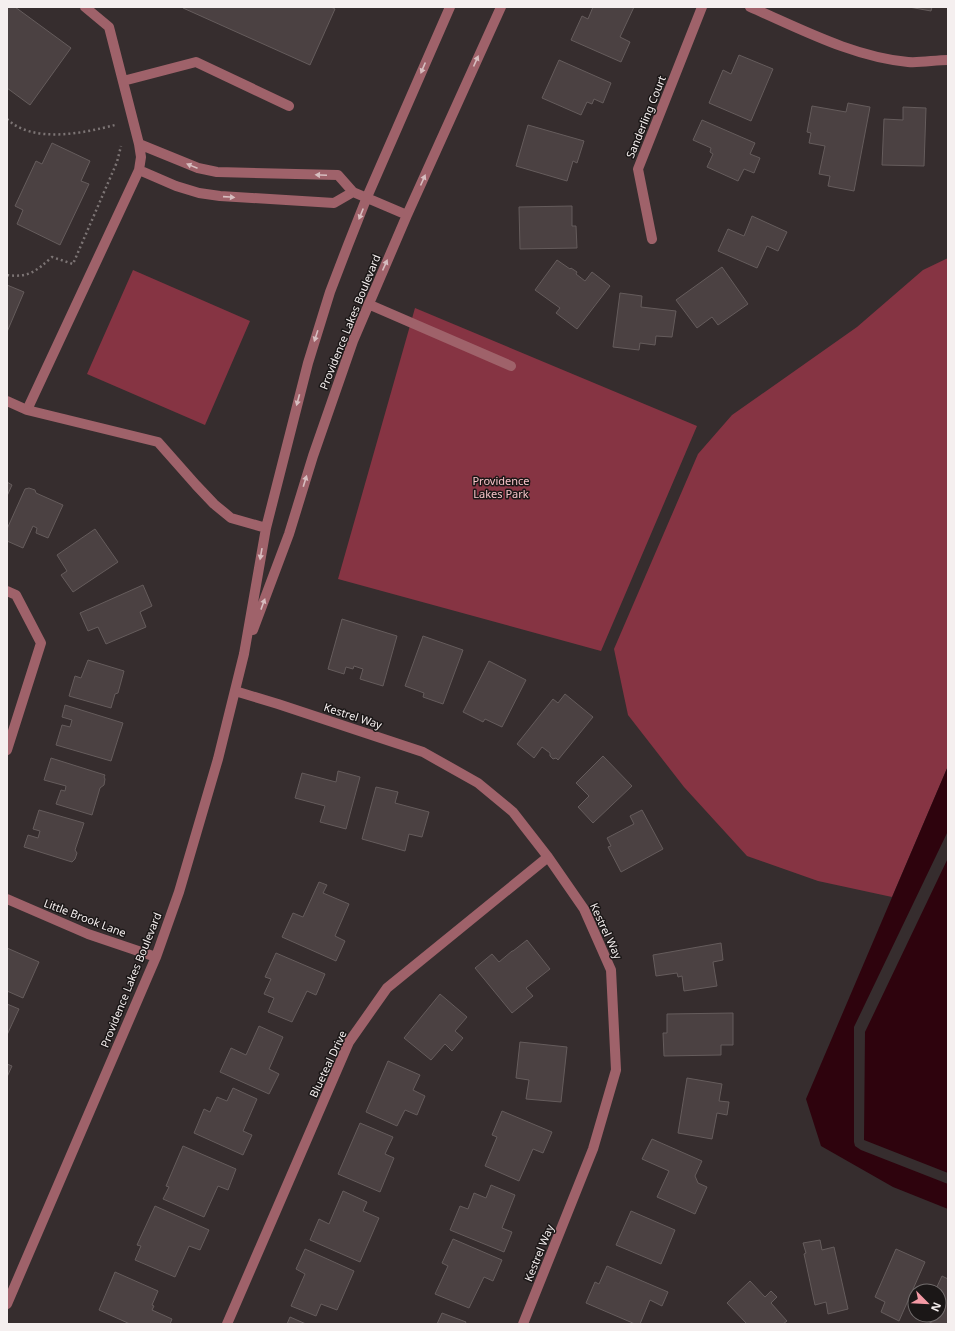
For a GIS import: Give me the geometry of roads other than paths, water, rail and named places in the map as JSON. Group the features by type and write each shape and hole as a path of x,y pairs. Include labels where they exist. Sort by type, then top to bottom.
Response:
{"street":[{"path":"27,410 139,170 141,157 109,27 85,7"},
{"name":"Providence Lakes Boulevard","path":"7,1304 156,957 179,892 199,826 235,691 244,654 266,528 308,363 330,292 368,197 450,7"},
{"name":"Providence Lakes Boulevard","path":"244,654 289,534 313,456 368,304 500,7"},
{"name":"Sanderling Court","path":"652,239 638,169 702,7"},
{"path":"750,7 867,55 909,62 948,60"},
{"path":"123,81 196,62 289,106"},
{"path":"139,144 198,168 217,172 338,175 353,192 368,197 407,215"},
{"path":"139,170 176,186 199,193 220,196 334,203 353,192"},
{"path":"368,304 511,366"},
{"path":"7,401 27,410 158,442 200,490 231,518 266,528"},
{"path":"7,591 16,595 40,643 7,750"},
{"name":"Kestrel Way","path":"235,691 423,752 478,783 513,812 584,909 611,970 616,1070 593,1149 523,1324"},
{"name":"Blueteal Drive","path":"226,1324 349,1042 387,988 548,858"},
{"name":"Little Brook Lane","path":"7,899 88,934 156,957"}],"park label":[{"name":"Providence Lakes Park","path":"501,487"}]}
